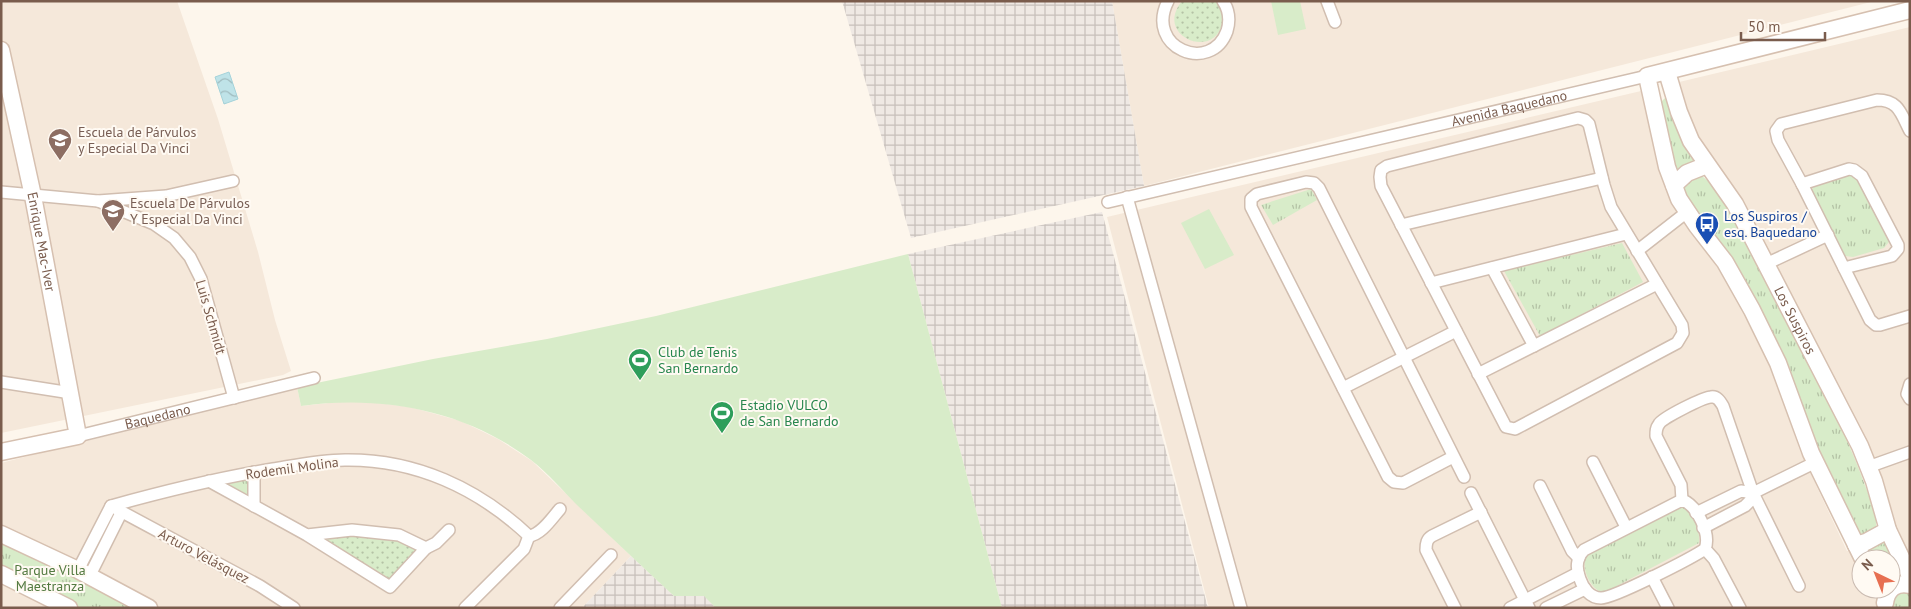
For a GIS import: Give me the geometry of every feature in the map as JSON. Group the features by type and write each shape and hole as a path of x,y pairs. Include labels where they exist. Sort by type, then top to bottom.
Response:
{"street":[{"path":"1158,1 1166,35 1176,48 1198,53 1208,51 1221,41 1228,26 1229,15 1223,1"},
{"path":"1162,19 1168,1"},
{"path":"1327,1 1335,22"},
{"name":"Avenida Baquedano","path":"1108,202 1667,72 1910,10"},
{"name":"Enrique Mac-Iver","path":"1,50 34,196 78,436"},
{"name":"Los Suspiros","path":"1667,72 1685,128 1707,165 1735,204 1860,446 1888,530 1910,576"},
{"path":"1647,76 1667,167 1674,185 1687,212 1725,262 1752,310 1781,370 1816,462 1859,549"},
{"path":"1910,131 1898,107 1886,100 1878,100 1781,124 1776,131 1778,140 1873,323 1880,325 1910,316"},
{"path":"1578,118 1585,120 1589,124 1602,178 1611,207 1682,325 1683,333 1677,343 1515,429 1506,426 1381,186 1381,170 1387,166 1578,118"},
{"path":"1674,185 1687,173 1707,165"},
{"path":"1802,184 1854,170 1862,176 1898,245 1898,249 1892,256 1844,268"},
{"path":"1401,225 1602,178"},
{"path":"1,192 98,201 166,196 233,181"},
{"path":"1453,457 1403,483 1394,482 1388,477 1251,208 1251,199 1257,194 1306,182 1314,183 1319,188 1464,477"},
{"path":"1127,197 1241,608"},
{"name":"Luis Schmidt","path":"98,201 154,224 174,238 190,257 202,279 234,398"},
{"path":"1637,251 1687,212"},
{"path":"1431,283 1626,234"},
{"path":"1766,264 1828,235"},
{"path":"1492,268 1534,346"},
{"path":"1478,374 1657,284"},
{"path":"1343,388 1456,331"},
{"name":"Baquedano","path":"1,452 78,436 314,378"},
{"path":"1,382 71,393"},
{"path":"1910,384 1908,394 1910,399"},
{"path":"1682,500 1681,485 1659,442 1656,431 1662,421 1710,396 1716,398 1723,406 1753,493 1799,586"},
{"path":"1868,467 1910,452"},
{"name":"Rodemil Molina","path":"116,510 209,481 254,472 315,462 344,460 381,462 400,465 436,476 470,491 501,511 529,536"},
{"path":"1593,462 1626,527"},
{"path":"1696,513 1741,491 1753,493 1816,462"},
{"path":"254,472 254,506"},
{"path":"209,481 306,535 390,587 426,548 436,543 449,530"},
{"path":"1540,486 1572,550 1579,558"},
{"path":"1471,493 1527,604"},
{"path":"1703,528 1746,506 1753,493"},
{"path":"1682,500 1689,503 1696,513 1707,537 1705,549 1599,603 1585,589 1578,573 1579,558 1584,550 1682,500"},
{"path":"465,608 524,549 529,536 539,531 560,509"},
{"path":"83,573 116,510"},
{"name":"Arturo Velásquez","path":"116,510 260,586 294,608"},
{"path":"1455,608 1426,550 1426,545 1432,536 1480,512"},
{"path":"306,535 352,530 399,535 426,548"},
{"path":"1862,549 1866,542 1888,530"},
{"path":"1,534 83,573 148,608"},
{"path":"1705,549 1714,559 1740,608"},
{"path":"560,608 611,554"},
{"path":"1510,608 1527,604 1578,573"},
{"path":"1,574 43,602 69,608"},
{"path":"1652,577 1668,608"},
{"path":"1884,600 1892,588 1902,584 1910,585"},
{"path":"1546,608 1585,589"}],"shaded area":[{"path":"1,1 177,1 218,119 291,371 283,375 1,433"},
{"path":"842,1 1112,1 1144,186 911,238"},
{"path":"1112,1 1875,1 1144,186"},
{"path":"1910,27 1910,608 1209,608 1107,217 1641,91 1687,222 1712,258 1756,337 1774,375 1800,451 1847,551 1851,550 1851,599 1901,599 1901,549 1854,549 1899,537 1836,383 1725,195 1690,147 1675,83"},
{"path":"1102,212 1208,608 1002,608 908,254"},
{"path":"297,387 301,406 347,401 410,407 461,421 498,439 532,461 631,556 582,608 1,608 1,463"},
{"path":"631,556 674,596 705,596 716,608 582,608"}],"green space":[{"path":"1182,1 1216,1 1221,8 1222,23 1217,34 1209,41 1199,42 1188,39 1180,33 1175,25 1175,14"},
{"path":"1271,1 1300,1 1306,29 1278,35"},
{"path":"1665,98 1698,162 1674,174 1662,122 1661,102"},
{"path":"1848,175 1854,176 1857,179 1889,242 1884,248 1853,257 1845,256 1841,251 1811,190 1818,183"},
{"path":"1702,176 1712,185 1732,214 1831,406 1863,479 1876,517 1876,529 1860,536 1846,518 1772,336 1685,199 1682,184 1686,180"},
{"path":"1311,189 1317,200 1273,225 1261,205"},
{"path":"1209,209 1234,255 1205,269 1181,223"},
{"path":"1622,243 1643,282 1540,336 1504,271"},
{"name":"Estadio VULCO de San Bernardo","path":"908,254 1002,608 716,608 704,596 674,596 537,465 505,443 479,429 451,418 422,410 392,405 331,403 301,406 297,387 656,316"},
{"path":"247,480 249,499 222,483"},
{"path":"1678,507 1685,508 1692,515 1698,529 1699,543 1611,589 1601,592 1593,586 1585,570 1587,555"},
{"path":"348,534 395,539 419,549 389,579 320,538"},
{"name":"Parque Villa Maestranza","path":"1,537 137,608 74,608 1,571"},
{"path":"1883,538 1888,549 1864,549 1862,546"},
{"path":"1901,590 1910,591 1910,608 1895,608 1892,599 1901,599"}],"water":[{"path":"229,72 238,99 224,104 215,77"}],"place":[{"name":"Escuela de Párvulos y Especial Da Vinci","path":"60,161"},
{"name":"Escuela De Párvulos Y Especial Da Vinci","path":"113,232"},
{"name":"Los Suspiros / esq. Baquedano","path":"1707,245"},
{"name":"Club de Tenis San Bernardo","path":"640,381"},
{"name":"Estadio VULCO de San Bernardo","path":"722,434"}]}
